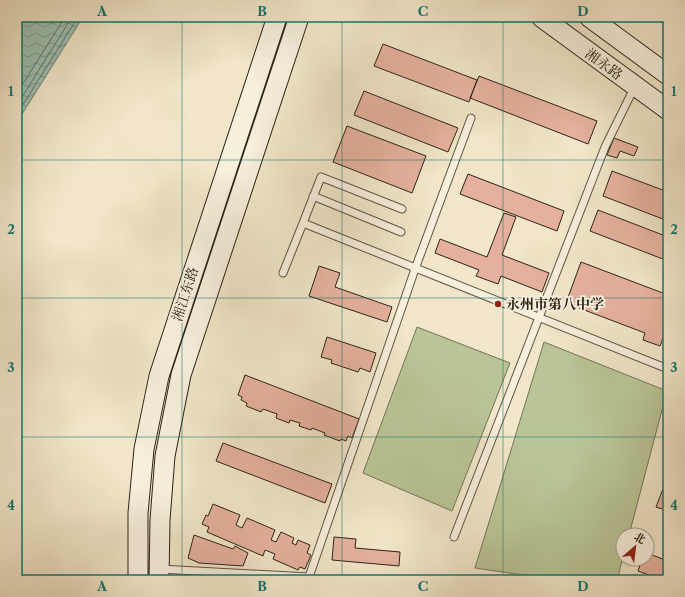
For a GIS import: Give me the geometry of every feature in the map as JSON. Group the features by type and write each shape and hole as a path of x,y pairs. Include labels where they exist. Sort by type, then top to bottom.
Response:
{"main road":[{"name":"湘江东路","path":"138,580 138,513 144,449 159,376 277,17"},
{"name":"湘江东路","path":"159,575 160,520 165,456 181,375 299,17"},
{"name":"湘永路","path":"541,17 668,110"},
{"name":"湘永路","path":"590,17 668,75"}],"lane":[{"path":"662,17 668,22"},
{"path":"454,537 605,147 635,86"},
{"path":"159,575 309,577 415,269 471,118"},
{"path":"283,273 321,177 402,209"},
{"path":"313,196 401,232"},
{"path":"303,223 668,369"}],"green space":[{"path":"417,327 510,363 452,511 363,473"},
{"path":"544,342 667,391 631,527 615,527 615,567 620,567 617,580 557,580 475,568"}],"water":[{"path":"17,17 83,17 17,122"}],"building":[{"path":"383,44 477,80 469,102 374,66"},
{"path":"479,76 597,121 588,144 470,98"},
{"path":"364,91 458,128 448,152 354,115"},
{"path":"347,126 426,156 412,193 333,162"},
{"path":"614,138 638,147 634,156 620,151 617,158 607,155"},
{"path":"612,171 668,192 668,221 603,196"},
{"path":"468,174 564,211 557,231 460,194"},
{"path":"598,210 668,237 668,261 590,231"},
{"path":"504,213 516,217 502,255 549,273 542,292 501,276 498,284 476,276 479,270 435,253 440,239 487,257"},
{"path":"581,262 668,295 668,326 660,346 643,340 645,333 566,303"},
{"path":"319,266 340,273 335,287 392,307 387,322 309,296"},
{"path":"327,337 376,353 370,372 360,368 358,372 331,363 332,360 321,357"},
{"path":"245,375 359,419 352,438 348,436 346,441 341,439 340,441 324,435 325,433 312,428 311,430 299,426 300,423 290,420 289,423 276,418 277,414 263,409 261,412 246,406 247,403 241,400 242,397 238,395"},
{"path":"223,443 332,484 325,503 216,461"},
{"path":"663,489 668,490 668,511 656,507"},
{"path":"213,504 240,515 236,525 242,528 247,518 275,530 271,540 276,542 281,532 294,538 292,543 296,545 298,540 310,545 307,553 311,555 305,569 300,567 298,570 273,559 275,554 265,550 263,556 207,532 209,527 202,524 206,515 208,516"},
{"path":"194,535 233,549 235,546 248,553 243,566 199,563 188,558"},
{"path":"334,537 356,539 355,548 400,552 399,566 332,560"},
{"path":"655,556 668,561 668,580 663,580 638,571 639,567 655,567"}],"place":[{"name":"永州市第八中学","path":"498,304"}]}
